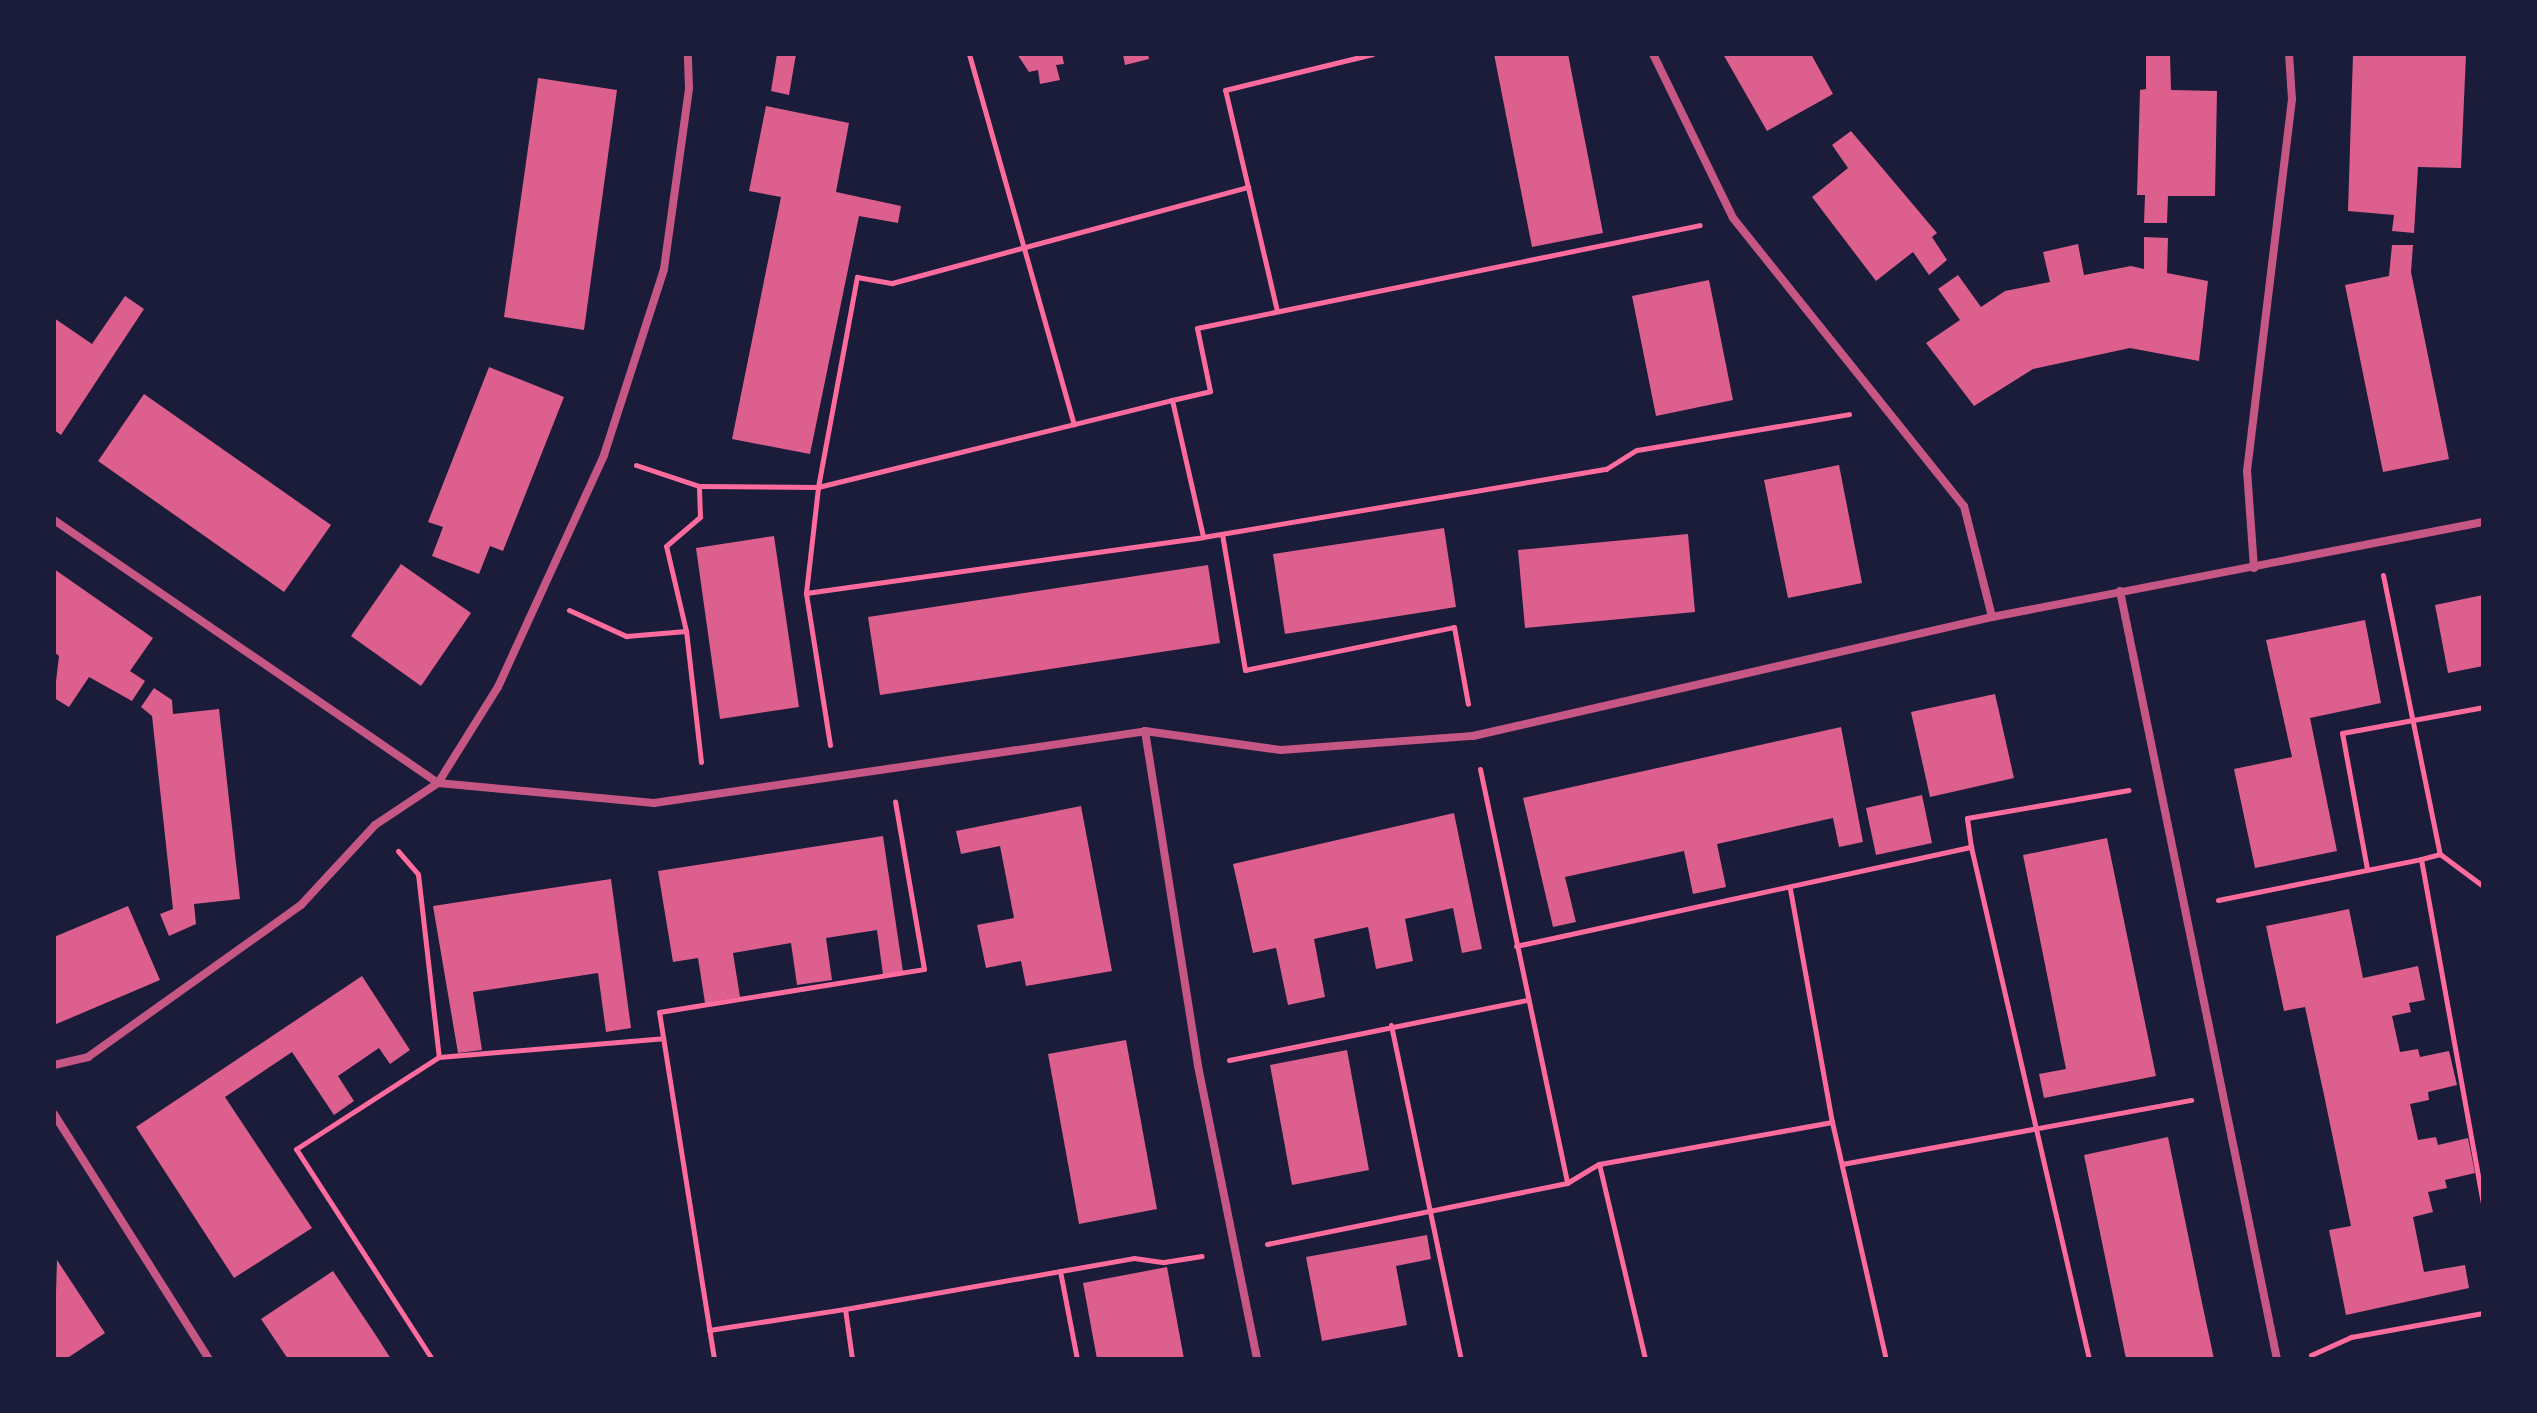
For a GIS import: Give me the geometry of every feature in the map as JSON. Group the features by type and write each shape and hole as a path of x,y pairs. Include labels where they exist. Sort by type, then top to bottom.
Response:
{"street":[{"path":"54,1065 88,1057 301,905 375,825 438,783 498,687 604,455 664,269 689,88 688,54"},
{"path":"1653,54 1733,218 1964,506 1992,617"},
{"path":"2254,568 2247,471 2292,99 2289,54"},
{"path":"54,520 438,783 654,803 834,774 1145,731 1281,750 1473,736 1992,617 2483,522"},
{"path":"2120,591 2277,1359"},
{"path":"1145,731 1198,1066 1239,1250 1257,1359"},
{"path":"54,1114 209,1359"}],"path":[{"path":"969,54 1074,424"},
{"path":"1277,311 1225,90 1373,54"},
{"path":"834,774 806,593 818,487 857,277 892,283 1025,244 1248,187"},
{"path":"604,455 699,486 818,487 1210,391 1197,328 1733,218"},
{"path":"1172,400 1203,537"},
{"path":"806,593 1203,537 1606,469 1637,450 1885,408"},
{"path":"699,486 700,517 666,546 686,631 704,795"},
{"path":"1222,534 1245,670 1454,627 1526,1000 1567,1183"},
{"path":"2376,542 2440,854 2483,886"},
{"path":"540,597 626,636 686,631"},
{"path":"2367,869 2342,733 2483,707"},
{"path":"714,1359 659,1012 924,969 889,767"},
{"path":"2089,1359 1971,847 1967,818 2159,785"},
{"path":"375,825 418,874 439,1057"},
{"path":"1516,946 1790,889 1971,847"},
{"path":"2184,907 2440,854"},
{"path":"2421,859 2483,1204"},
{"path":"1790,889 1832,1122 1886,1359"},
{"path":"1198,1066 1526,1000"},
{"path":"1391,1025 1461,1359"},
{"path":"432,1359 296,1149 439,1057 663,1038"},
{"path":"1842,1164 2223,1094"},
{"path":"709,1330 1134,1258 1164,1262 1239,1250 1567,1183 1599,1164 1832,1122"},
{"path":"1599,1164 1645,1359"},
{"path":"1060,1271 1077,1359"},
{"path":"845,1309 852,1359"},
{"path":"2303,1359 2351,1337 2483,1313"}],"building":[{"path":"777,54 796,54 789,95 771,91"},
{"path":"1017,54 1062,54 1064,64 1056,65 1060,80 1040,84 1038,70 1029,72"},
{"path":"1123,54 1148,54 1149,59 1125,65"},
{"path":"1494,54 1568,54 1603,233 1532,247"},
{"path":"1723,54 1811,54 1833,94 1767,131"},
{"path":"2146,54 2170,54 2171,90 2217,91 2215,196 2168,196 2167,223 2144,223 2145,195 2137,195 2140,90 2146,89"},
{"path":"2353,54 2466,54 2461,168 2418,167 2414,233 2392,231 2394,215 2348,211"},
{"path":"538,78 617,90 584,330 504,317"},
{"path":"766,106 849,123 836,192 901,206 898,223 859,216 810,454 732,439 781,197 749,191"},
{"path":"1851,131 1937,233 1932,237 1947,260 1929,275 1913,252 1876,281 1812,197 1848,168 1832,145"},
{"path":"2144,237 2168,238 2167,273 2208,281 2199,361 2130,348 2033,369 1974,406 1926,343 1960,320 1938,289 1958,275 1981,307 2005,291 2050,282 2043,252 2078,244 2084,275 2131,266 2144,269"},
{"path":"2392,245 2413,245 2411,272 2449,459 2383,472 2345,285 2389,276"},
{"path":"1709,280 1733,400 1656,416 1632,296"},
{"path":"125,296 144,309 61,435 54,430 54,318 92,344"},
{"path":"489,367 564,397 503,551 490,546 479,574 432,556 443,527 428,522"},
{"path":"144,394 331,525 284,592 98,461"},
{"path":"1839,465 1862,583 1788,598 1764,480"},
{"path":"1444,528 1456,607 1285,634 1273,554"},
{"path":"1688,534 1695,612 1525,628 1518,550"},
{"path":"774,536 799,707 720,719 696,548"},
{"path":"401,564 471,613 421,686 351,636"},
{"path":"1208,565 1220,643 880,695 868,617"},
{"path":"54,569 153,638 130,671 145,681 132,701 89,677 69,707 54,698 59,656 54,652"},
{"path":"2483,595 2483,666 2448,673 2435,605"},
{"path":"2365,620 2381,703 2310,718 2337,851 2255,868 2234,769 2292,757 2266,640"},
{"path":"154,688 172,700 173,714 219,709 240,899 194,904 196,924 169,936 160,914 173,909 152,716 141,707"},
{"path":"1995,694 2014,778 1930,797 1911,712"},
{"path":"1841,727 1863,842 1839,847 1833,818 1717,844 1726,887 1693,894 1684,851 1565,877 1576,922 1553,927 1523,798"},
{"path":"1922,795 1932,843 1876,855 1866,808"},
{"path":"1081,806 1112,971 1026,986 1021,961 986,968 977,925 1014,918 1000,846 961,854 956,831"},
{"path":"1454,813 1482,949 1462,953 1453,908 1405,919 1413,961 1376,969 1368,927 1314,939 1325,997 1288,1005 1276,948 1253,953 1233,864"},
{"path":"883,836 903,972 883,975 877,930 826,938 832,980 797,985 791,943 733,953 740,997 705,1003 698,958 673,962 658,871"},
{"path":"2107,838 2156,1076 2044,1098 2039,1074 2066,1069 2023,855"},
{"path":"611,879 631,1028 606,1032 598,973 473,992 482,1050 458,1053 433,906"},
{"path":"128,906 160,980 54,1025 54,937"},
{"path":"2349,909 2363,978 2418,966 2425,1000 2409,1003 2411,1012 2392,1016 2400,1052 2418,1049 2420,1057 2449,1051 2457,1085 2428,1092 2429,1100 2410,1104 2418,1140 2436,1137 2438,1145 2468,1138 2475,1173 2445,1180 2447,1188 2428,1192 2433,1212 2413,1217 2424,1272 2465,1265 2469,1288 2346,1315 2329,1230 2351,1226 2305,1007 2284,1011 2266,926"},
{"path":"362,976 410,1050 390,1064 379,1048 338,1076 354,1101 334,1115 292,1052 225,1097 312,1228 234,1278 136,1127"},
{"path":"1126,1040 1157,1209 1079,1224 1048,1054"},
{"path":"1347,1050 1369,1170 1292,1185 1270,1065"},
{"path":"2168,1137 2214,1359 2126,1359 2084,1155"},
{"path":"1427,1235 1431,1259 1396,1266 1407,1325 1322,1341 1306,1257"},
{"path":"57,1260 105,1333 66,1359 54,1359"},
{"path":"1167,1267 1184,1359 1097,1359 1083,1283"},
{"path":"333,1271 391,1359 288,1359 261,1319"}]}
